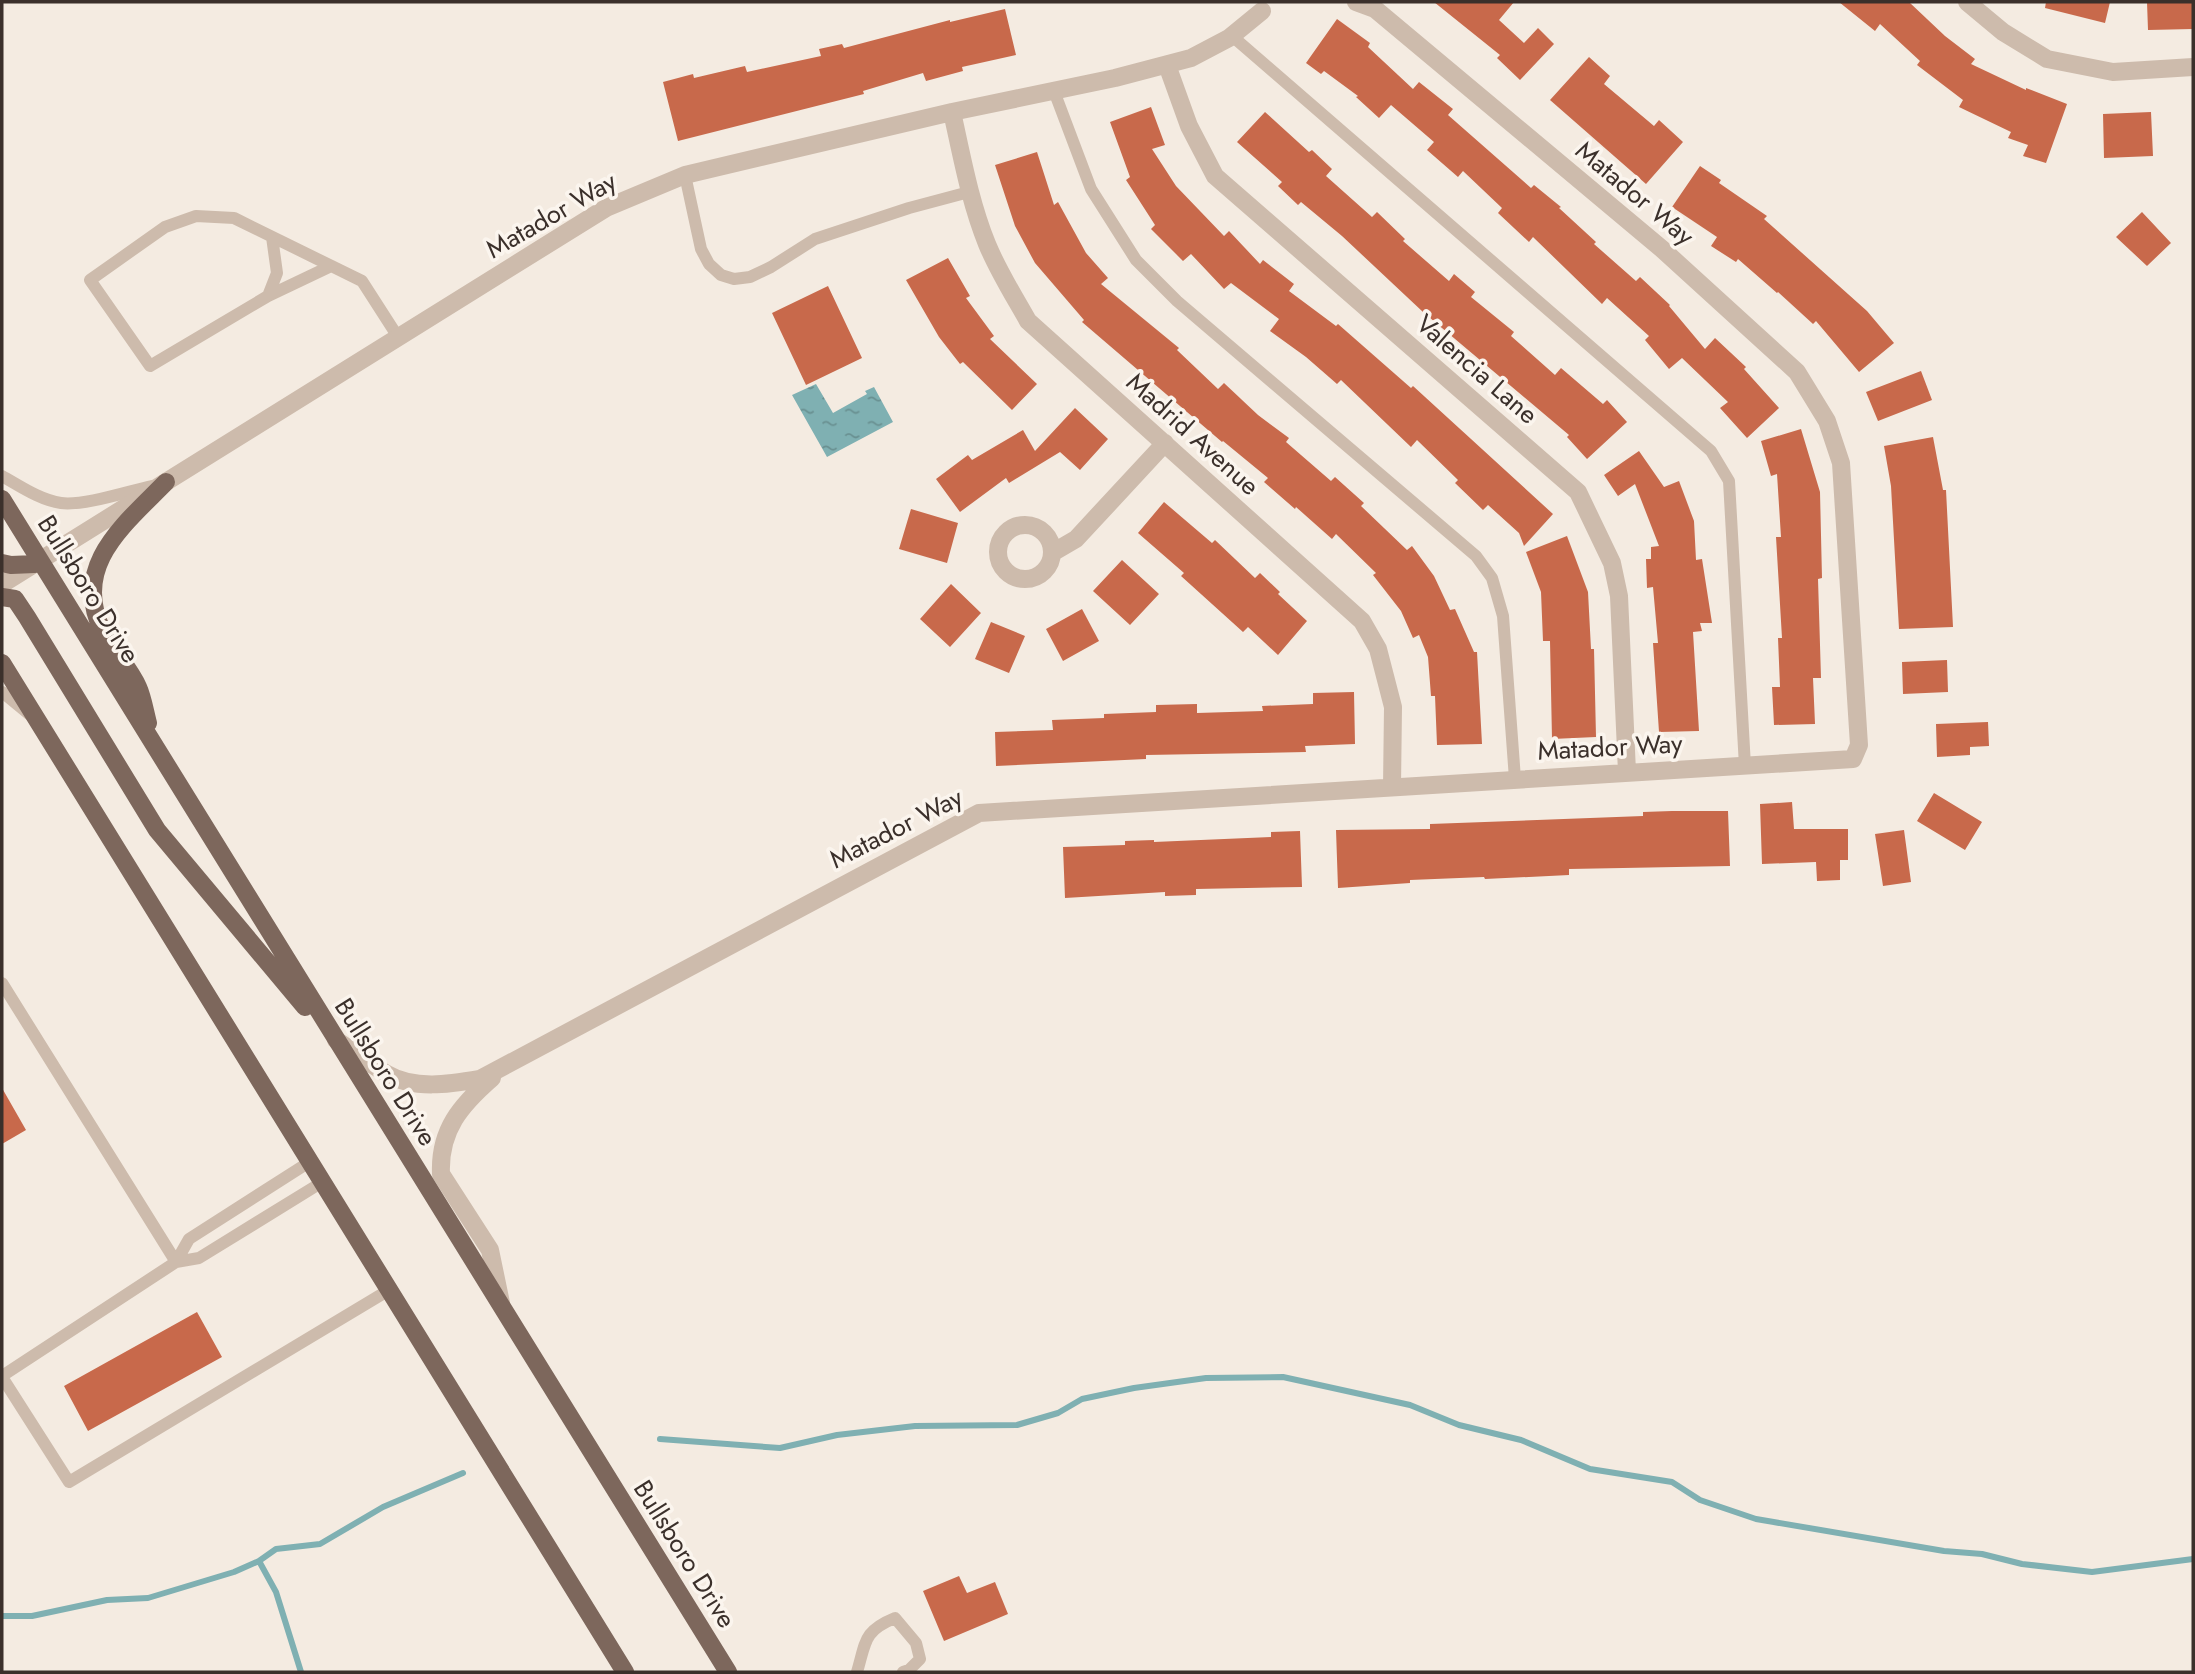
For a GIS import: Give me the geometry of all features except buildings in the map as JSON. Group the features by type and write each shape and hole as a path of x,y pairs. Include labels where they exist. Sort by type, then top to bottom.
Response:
{"main road":[{"path":"154,744 139,687 104,634 95,612 93,592 94,577 103,553 116,533 166,482"},
{"name":"Bullsboro Drive","path":"2,499 38,562 154,744 727,1672"},
{"path":"2,563 11,565 38,562"},
{"path":"2,597 15,599 27,617 157,830 338,1044"},
{"path":"2,663 625,1672"}],"street":[{"name":"Matador Way","path":"338,1044 388,1075 408,1082 427,1085 480,1079 979,813 1853,760 1859,745 1842,463 1827,421 1797,372 1662,249 1373,5 1356,2"},
{"path":"1967,2 2003,32 2047,59 2113,72 2193,67"},
{"name":"Matador Way","path":"2,584 606,208 685,175 1191,58 1232,36 1268,5"},
{"name":"Valencia Lane","path":"1167,65 1189,126 1215,176 1578,492 1612,563 1619,596 1627,772"},
{"name":"Madrid Avenue","path":"952,112 969,192 991,254 1028,321 1362,621 1378,649 1392,707 1392,787"},
{"path":"1052,553 1076,539 1165,443"},
{"path":"502,1308 490,1250 441,1174 440,1160 444,1138 460,1108 490,1079 520,1056"}],"lane":[{"path":"1232,36 1711,451 1729,481 1745,766"},
{"path":"1054,91 1091,190 1136,260 1177,301 1476,556 1492,578 1503,616 1514,779"},
{"path":"685,175 701,249 709,264 721,275 734,279 750,277 771,267 815,239 909,208 969,192"},
{"path":"331,266 268,296 150,366 90,280 165,228 196,216 234,219 362,281 398,337"},
{"path":"268,296 277,273 272,237"},
{"path":"2,476 38,496 62,503 85,501 166,482"},
{"path":"2,692 36,719"},
{"path":"2,983 176,1262"},
{"path":"176,1262 189,1239 311,1161"},
{"path":"324,1181 199,1258 176,1262 2,1377 69,1482 389,1290"},
{"path":"857,1672 868,1634 882,1623 895,1618 916,1643 920,1659 903,1672"}],"path":[{"path":"41,524 48,520 54,525"}],"water":[{"path":"816,384 833,413 867,394 865,391 874,387 893,422 827,457 792,395"}],"waterway":[{"path":"660,1439 780,1448 837,1435 915,1426 1017,1425 1058,1413 1082,1399 1134,1388 1206,1378 1283,1377 1410,1405 1459,1425 1521,1440 1590,1469 1672,1482 1700,1500 1756,1519 1944,1551 1982,1554 2022,1564 2092,1572 2193,1559"},
{"path":"2,1616 32,1616 107,1600 148,1598 234,1572 259,1561 276,1549 320,1544 383,1507 463,1473"},
{"path":"259,1561 276,1592 301,1672"}]}
